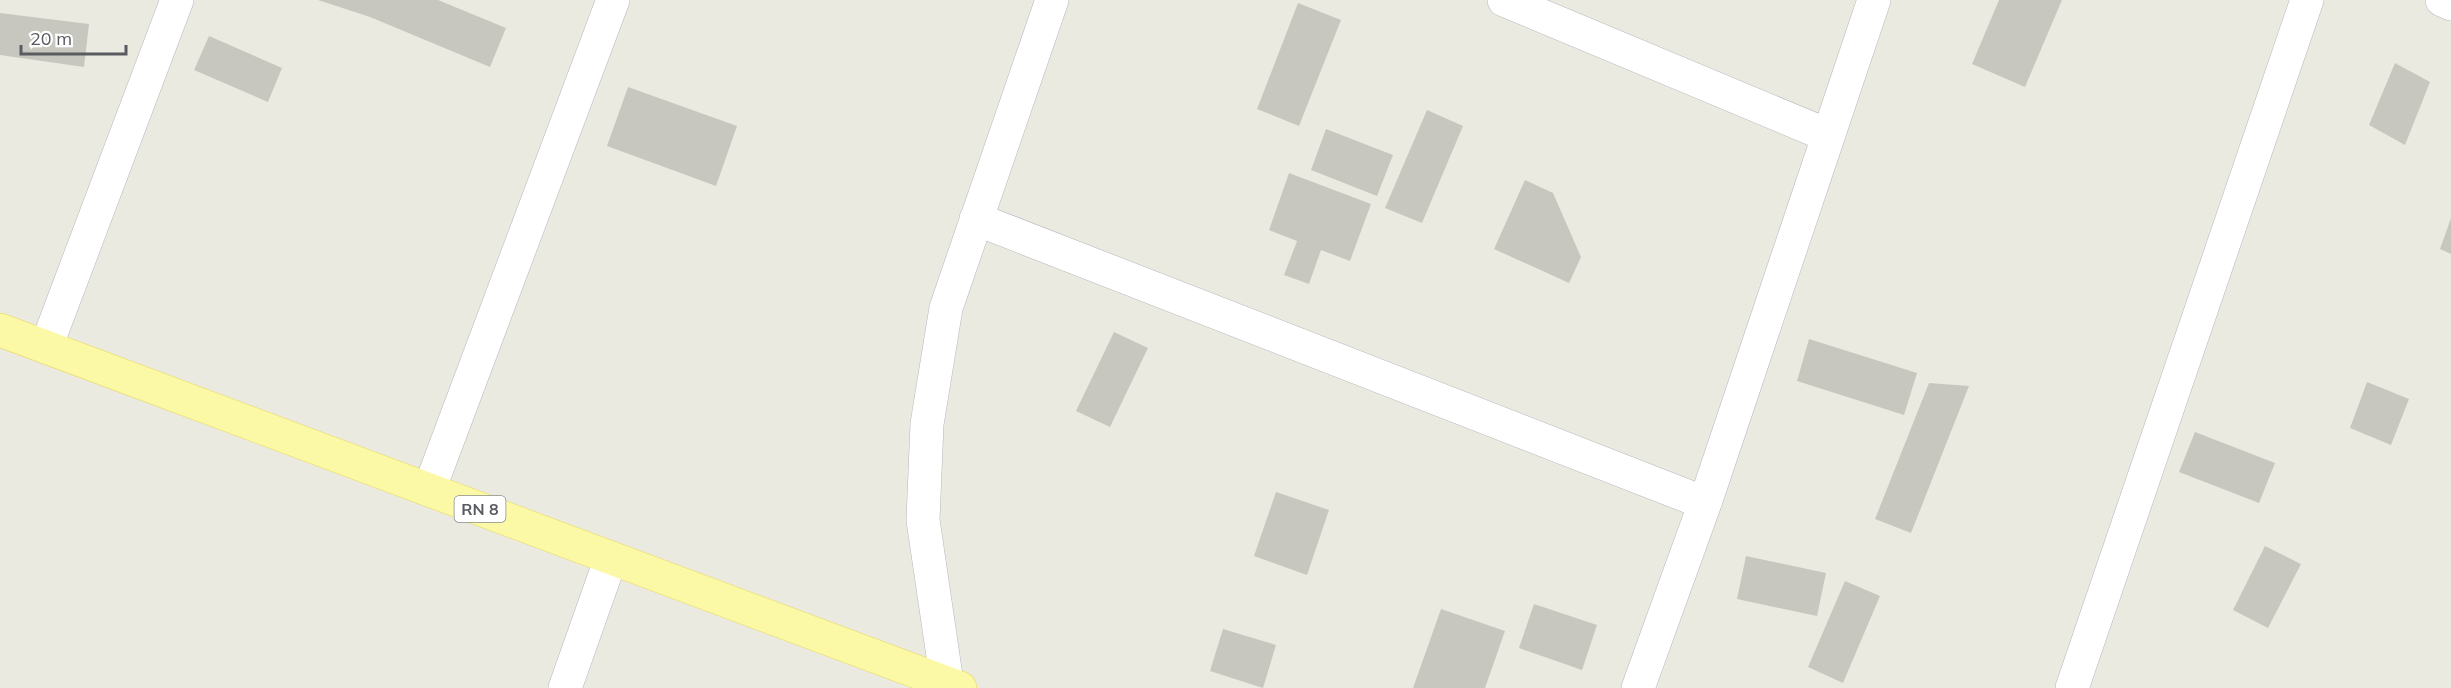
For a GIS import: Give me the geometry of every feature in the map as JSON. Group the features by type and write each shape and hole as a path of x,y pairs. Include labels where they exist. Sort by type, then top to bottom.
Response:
{"main road":[{"name":"RN 8","path":"0,330 954,686"}],"street":[{"path":"46,347 177,0"},
{"path":"429,490 613,0"},
{"path":"954,686 923,520 927,423 946,308 1052,0"},
{"path":"1504,0 1827,135"},
{"path":"1638,688 1705,503 1874,0"},
{"path":"2072,688 2307,0"},
{"path":"2442,0 2451,4"},
{"path":"976,219 1705,503"},
{"path":"565,688 611,558"}],"building":[{"path":"318,0 438,0 506,28 490,67 370,17"},
{"path":"1999,0 2062,0 2025,87 1972,64"},
{"path":"1298,3 1341,20 1299,126 1257,109"},
{"path":"0,13 89,24 84,67 0,55"},
{"path":"209,36 282,68 268,102 194,70"},
{"path":"2395,63 2430,82 2405,145 2369,125"},
{"path":"628,87 737,126 716,186 607,146"},
{"path":"1427,110 1463,126 1422,223 1385,208"},
{"path":"1326,129 1393,155 1377,196 1311,170"},
{"path":"1289,173 1371,204 1350,261 1321,250 1309,284 1284,275 1297,241 1269,230"},
{"path":"1525,180 1553,193 1581,257 1569,283 1494,249"},
{"path":"2451,218 2451,254 2440,249"},
{"path":"1114,332 1148,348 1110,427 1076,411"},
{"path":"1809,339 1917,373 1904,415 1797,381"},
{"path":"2367,382 2409,399 2391,445 2350,428"},
{"path":"1929,383 1969,386 1911,533 1875,519"},
{"path":"2195,432 2275,463 2259,503 2179,472"},
{"path":"1276,492 1329,510 1307,575 1254,556"},
{"path":"2265,546 2301,564 2268,628 2233,610"},
{"path":"1746,556 1826,573 1817,616 1737,599"},
{"path":"1845,581 1880,596 1843,683 1808,667"},
{"path":"1534,604 1597,625 1582,670 1519,648"},
{"path":"1441,609 1505,631 1485,688 1413,688"},
{"path":"1223,629 1276,645 1263,688 1210,671"}]}
